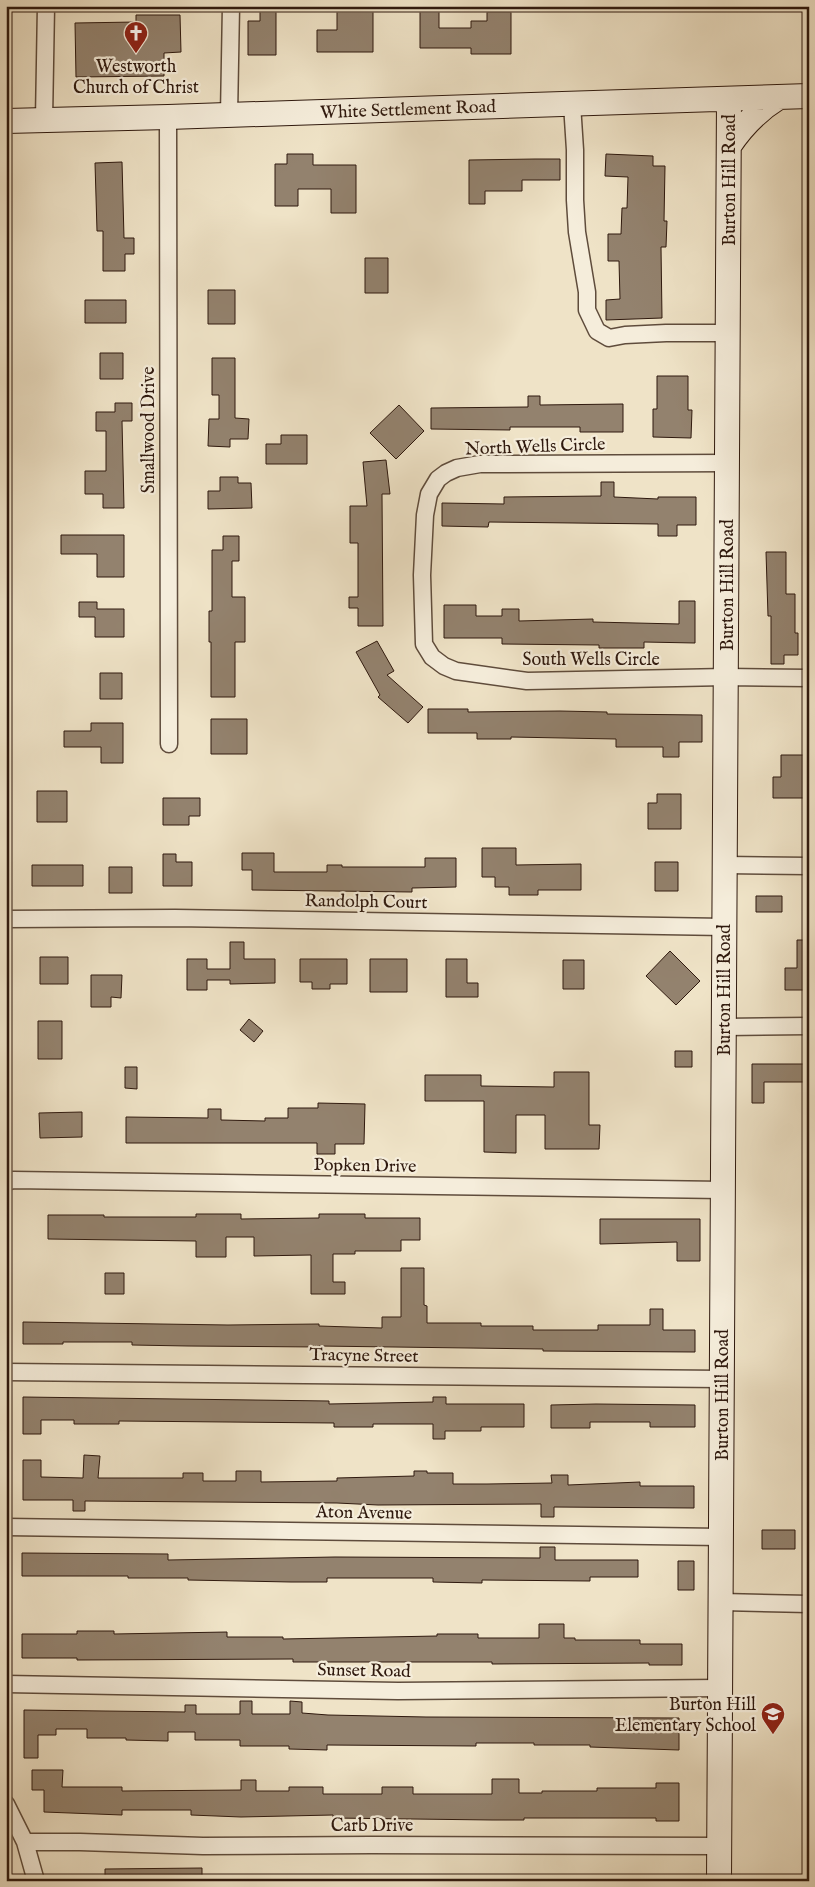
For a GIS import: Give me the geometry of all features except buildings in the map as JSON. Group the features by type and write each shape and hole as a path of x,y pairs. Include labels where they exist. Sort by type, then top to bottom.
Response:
{"street":[{"path":"44,119 46,6"},
{"path":"229,115 231,6"},
{"name":"White Settlement Road","path":"6,120 168,117 809,96"},
{"path":"729,146 740,128 750,118 763,106 779,97"},
{"name":"Burton Hill Road","path":"719,1881 730,99"},
{"path":"572,104 577,232 587,292 587,310 597,332 608,338 625,335 728,333"},
{"name":"Smallwood Drive","path":"168,117 169,744"},
{"name":"North Wells Circle","path":"456,671 444,666 432,657 424,644 422,575 425,515 429,494 438,479 446,472 480,464 728,463"},
{"name":"South Wells Circle","path":"456,671 527,681 726,677 809,678"},
{"path":"725,865 809,866"},
{"name":"Randolph Court","path":"6,919 175,918 725,927"},
{"path":"724,1027 809,1026"},
{"name":"Popken Drive","path":"6,1182 13,1180 723,1190"},
{"name":"Tracyne Street","path":"6,1372 722,1379"},
{"name":"Aton Avenue","path":"6,1527 721,1537"},
{"path":"722,1602 809,1604"},
{"name":"Sunset Road","path":"6,1684 398,1691 720,1688"},
{"path":"6,1804 25,1842 36,1881"},
{"name":"Carb Drive","path":"25,1842 203,1846 720,1846"}],"place":[{"name":"Westworth Church of Christ","path":"136,54"},
{"name":"Burton Hill Elementary School","path":"773,1735"}]}
